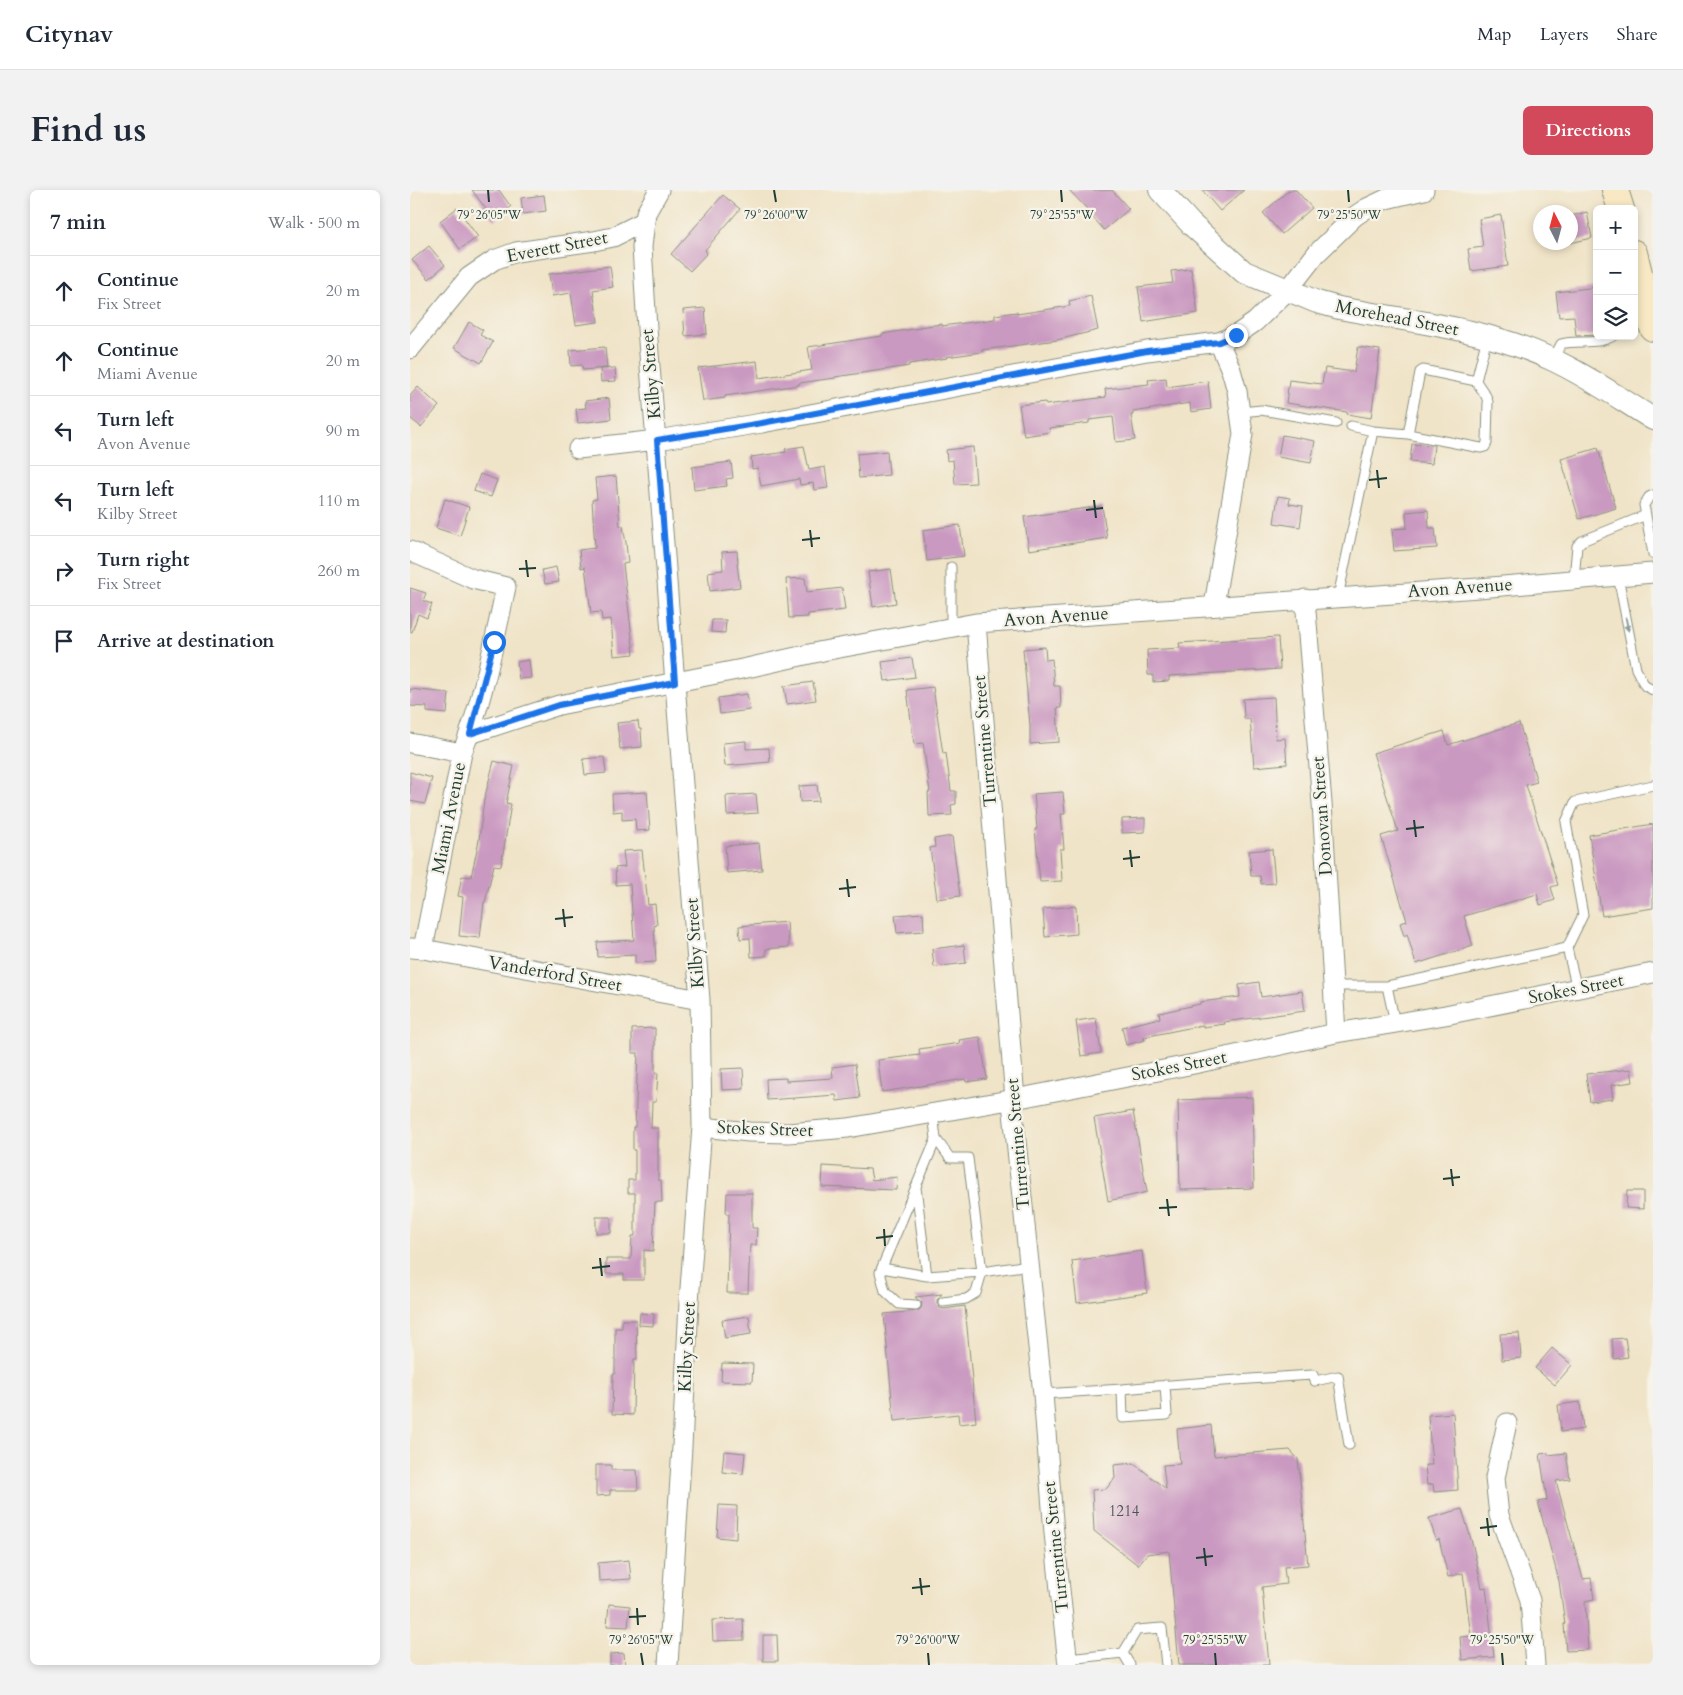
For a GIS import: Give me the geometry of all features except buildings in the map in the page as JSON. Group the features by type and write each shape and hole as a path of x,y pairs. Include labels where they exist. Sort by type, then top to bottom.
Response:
{"main road":[{"path":"1615,190 1620,205"},
{"path":"1638,272 1648,319"}],"street":[{"path":"645,221 646,213 659,190"},
{"path":"578,449 657,440 762,423 1147,351 1219,342 1236,335 1255,322 1288,290 1316,254 1356,216 1386,198 1424,190"},
{"name":"Morehead Street","path":"1167,192 1191,224 1244,272 1317,302 1339,308 1454,329 1526,348 1574,370 1653,419"},
{"name":"Everett Street","path":"410,349 468,277 494,260 516,252 594,241 613,236 645,221"},
{"name":"Kilby Street","path":"645,221 642,248 647,328 700,1000 702,1127 689,1302 668,1665"},
{"path":"1214,606 1243,434 1241,412 1231,370 1219,342"},
{"name":"Miami Avenue","path":"410,551 473,579 506,587 482,689 470,734 462,754 416,948"},
{"name":"Avon Avenue","path":"470,734 559,705 823,651 976,623 1653,572"},
{"name":"Donovan Street","path":"1305,599 1322,804 1336,1033"},
{"name":"Turrentine Street","path":"976,623 1015,1099 1012,1103 1043,1394 1054,1533 1068,1662"},
{"path":"410,743 462,754"},
{"name":"Vanderford Street","path":"416,948 700,1000"},
{"name":"Stokes Street","path":"702,1127 749,1132 808,1133 848,1128 1015,1099 1194,1064 1336,1033 1445,1015 1653,973"},
{"path":"1507,1423 1495,1478 1499,1515 1530,1600 1535,1665"}],"lane":[{"path":"1476,381 1487,337"},
{"path":"1553,360 1561,344 1600,340"},
{"path":"1351,426 1373,431 1408,434 1481,448 1487,442 1488,402 1486,396 1476,381 1423,370 1420,372 1408,434"},
{"path":"1241,412 1261,410 1336,423"},
{"path":"1338,597 1373,431"},
{"path":"1653,495 1649,497 1644,505 1653,554"},
{"path":"1574,579 1577,546 1582,541 1646,515"},
{"path":"951,567 951,628"},
{"path":"1618,576 1636,669 1645,686 1653,690"},
{"path":"1577,988 1567,948 1583,915 1566,822 1575,802 1653,786"},
{"path":"1333,986 1387,986 1567,948"},
{"path":"1387,986 1395,1023"},
{"path":"916,1305 899,1304 885,1291 880,1272 936,1139 933,1113"},
{"path":"936,1139 950,1158 968,1158 982,1272 976,1293 966,1299 943,1302"},
{"path":"916,1186 927,1276"},
{"path":"882,1268 927,1276 982,1272 1029,1265"},
{"path":"1043,1394 1314,1375 1315,1381 1338,1376 1349,1445"},
{"path":"1122,1389 1123,1418 1167,1415 1165,1385"},
{"path":"1123,1654 1137,1630 1162,1628 1166,1665"},
{"path":"1068,1662 1123,1654"},
{"path":"1123,1654 1130,1665"}],"route":[{"path":"494,642 470,734 559,705 621,691 675,682 657,440 762,423 1147,351 1219,342 1236,335"}]}
